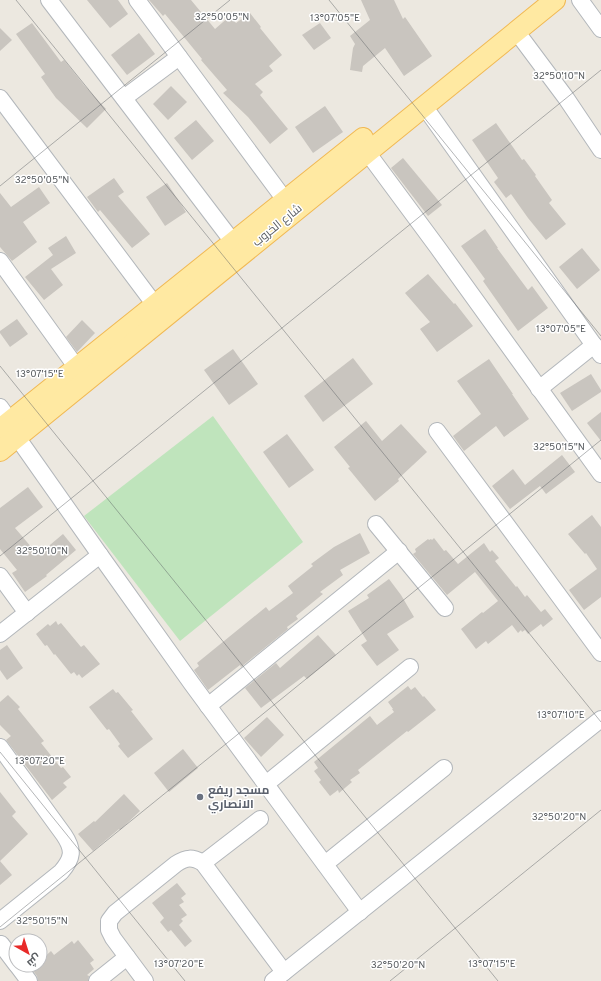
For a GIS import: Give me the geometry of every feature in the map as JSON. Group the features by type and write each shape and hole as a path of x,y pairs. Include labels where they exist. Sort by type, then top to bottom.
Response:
{"main road":[{"name":"شارع الخروب","path":"0,451 7,424 535,0"},
{"name":"شارع الخروب","path":"7,424 368,152 555,0"}],"street":[{"path":"48,0 233,242"},
{"path":"137,0 285,200"},
{"path":"580,0 601,29"},
{"path":"516,31 566,98 601,150"},
{"path":"124,98 179,57"},
{"path":"0,98 155,305"},
{"path":"424,106 597,350 539,389"},
{"path":"368,152 601,474"},
{"path":"0,261 77,368"},
{"path":"7,424 208,706 360,912"},
{"path":"437,432 601,653"},
{"path":"376,524 445,608"},
{"path":"208,706 399,551"},
{"path":"0,634 100,555"},
{"path":"0,576 27,613"},
{"path":"266,784 410,667"},
{"path":"145,981 113,938 109,930 109,921 115,913 185,858 195,858 203,863 279,977 601,718"},
{"path":"0,747 67,839 70,844 71,854 68,864 61,872 0,921"},
{"path":"325,864 444,768"},
{"path":"203,863 260,819"},
{"path":"1,944 8,953"},
{"path":"97,981 127,957"},
{"path":"23,973 29,981"}],"green space":[{"path":"213,416 303,542 180,641 84,516"}],"building":[{"path":"87,0 118,0 128,14 110,28"},
{"path":"149,0 191,0 215,29 230,16 236,23 250,13 282,55 269,66 273,71 255,84 263,92 260,95 288,129 270,144 248,117 223,93 227,90 165,14 163,16"},
{"path":"361,0 394,0 403,19 405,17 432,56 404,76 385,48 363,66 362,72 350,70 353,48 355,44 350,36 370,20"},
{"path":"32,23 61,62 64,60 106,109 87,128 56,98 41,77 45,74 16,34"},
{"path":"320,23 331,38 314,50 302,35"},
{"path":"0,28 12,40 0,51"},
{"path":"139,33 155,54 127,75 111,55"},
{"path":"171,86 187,102 168,120 153,104"},
{"path":"325,106 343,132 313,153 295,127"},
{"path":"196,120 214,141 192,160 174,138"},
{"path":"496,123 522,160 524,159 536,175 535,176 552,200 549,203 566,224 546,240 511,194 506,198 494,182 498,178 472,140"},
{"path":"403,158 442,205 428,216 391,168"},
{"path":"114,178 124,192 118,196 150,234 132,248 100,210 98,212 87,197"},
{"path":"167,183 186,212 165,226 146,197"},
{"path":"39,187 50,203 23,222 37,242 12,261 0,247 0,193 11,207"},
{"path":"485,229 528,290 532,286 548,308 518,331 483,281 485,279 461,246"},
{"path":"66,236 76,253 51,269 63,285 44,300 25,277 53,255 48,248"},
{"path":"582,248 600,270 577,289 559,267"},
{"path":"428,274 454,304 455,303 473,326 437,352 420,329 430,322 405,293"},
{"path":"17,319 28,334 10,347 0,331"},
{"path":"82,320 95,333 77,352 66,337"},
{"path":"233,349 258,384 229,405 204,370"},
{"path":"353,358 373,384 323,422 304,396"},
{"path":"489,359 529,419 504,437 496,426 464,451 453,436 481,414 457,381"},
{"path":"591,374 601,392 572,411 560,393"},
{"path":"601,412 601,441 587,423"},
{"path":"366,421 382,441 401,424 427,452 398,479 399,481 375,501 348,468 350,467 334,447"},
{"path":"287,434 314,470 289,488 263,452"},
{"path":"562,455 575,472 546,494 540,486 510,509 492,486 513,469 525,485"},
{"path":"28,487 43,507 15,528 38,555 63,534 76,550 46,575 47,576 25,592 12,573 17,570 0,549 0,508"},
{"path":"592,515 601,527 601,597 584,610 569,590 597,569 586,553 585,554 568,534"},
{"path":"360,533 370,553 340,570 343,575 320,592 323,594 296,616 298,619 287,627 288,629 241,667 240,665 208,690 194,670 199,666 197,663 266,607 269,611 293,593 288,586 313,566 311,564 334,547"},
{"path":"434,538 444,551 446,550 458,564 484,543 490,552 492,550 499,558 495,561 525,597 527,595 541,612 545,609 553,619 543,627 541,624 528,634 525,630 522,632 521,630 518,633 512,625 488,644 486,641 476,649 461,629 498,601 475,572 447,595 413,554 416,552 415,549 428,539 432,540"},
{"path":"389,579 401,595 414,617 387,634 399,650 377,666 361,645 367,641 348,611 369,598 367,595"},
{"path":"56,621 58,625 61,623 81,647 84,645 100,664 82,678 79,674 77,676 74,672 71,674 36,634 48,624 50,626"},
{"path":"318,635 336,655 307,679 304,676 261,708 245,688 276,663 280,668"},
{"path":"7,645 23,668 7,680 0,670 0,650"},
{"path":"408,686 411,690 415,687 436,710 358,770 360,773 350,780 352,782 339,793 338,790 330,796 319,782 321,780 314,771 318,768 314,762 370,716 377,725 394,712 388,702"},
{"path":"113,689 116,693 118,692 133,710 131,711 153,739 128,758 118,746 120,744 109,729 107,730 89,707"},
{"path":"8,695 20,707 18,709 44,741 41,743 61,768 63,767 71,777 63,783 67,787 52,800 6,740 11,736 0,725 0,702"},
{"path":"267,717 284,735 261,757 244,738"},
{"path":"183,749 198,768 169,792 154,773"},
{"path":"0,792 16,812 12,816 28,834 0,861"},
{"path":"124,794 140,811 120,830 119,829 93,851 78,834 94,821 95,822"},
{"path":"0,861 12,875 0,885"},
{"path":"177,883 186,894 181,898 184,902 179,905 187,915 181,919 183,921 179,925 192,941 185,947 171,930 168,932 160,922 164,918 152,903"},
{"path":"78,940 94,960 90,963 94,969 87,975 89,976 88,981 38,981 35,973 48,973 48,954 51,951 54,955 72,941 74,944"}],"place":[{"name":"مسجد ريفع الانصاري","path":"200,797"}]}
